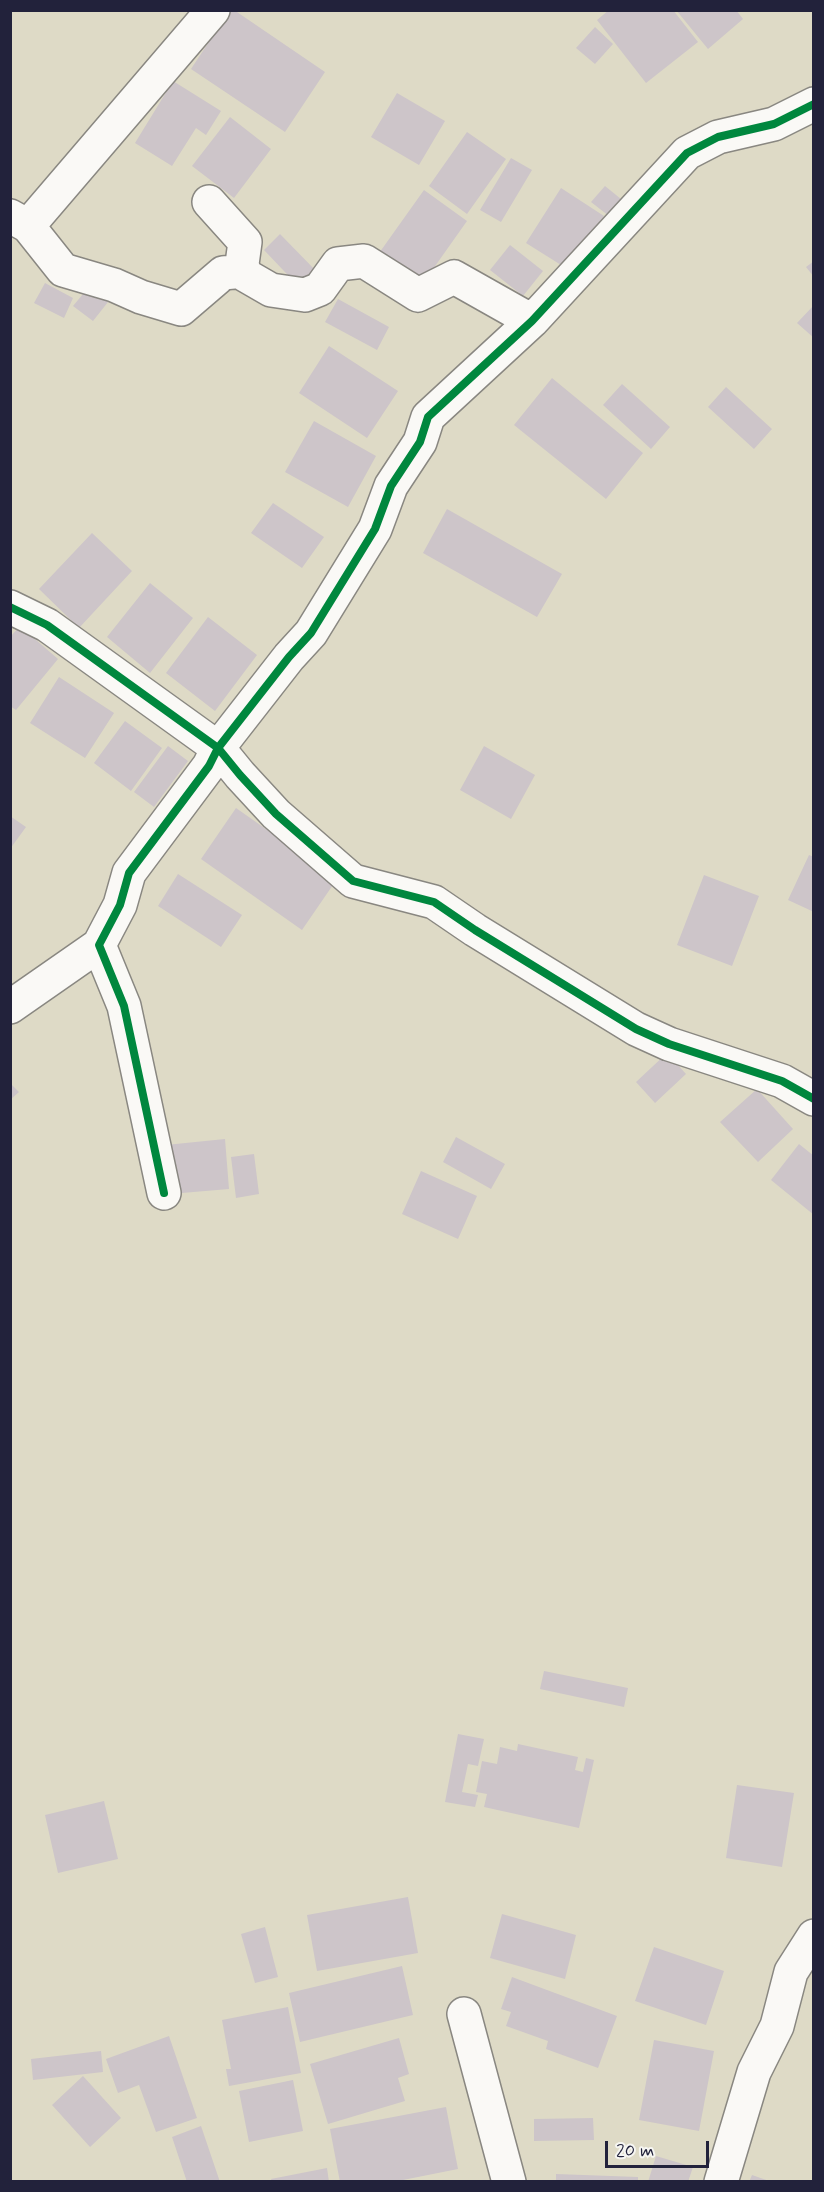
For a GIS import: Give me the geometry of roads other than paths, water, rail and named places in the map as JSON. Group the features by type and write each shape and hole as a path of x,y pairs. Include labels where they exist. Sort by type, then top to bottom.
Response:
{"street":[{"path":"213,10 19,221 63,270 181,309 223,273 244,271"},
{"path":"10,1007 99,945 120,905 129,873 209,766 218,748 311,633 375,529 391,486 420,442 428,417 532,321 687,153 718,136 774,124 813,104"},
{"path":"209,202 245,242 242,264 245,275 271,290 305,295 320,289 338,264 364,261 418,295 454,277 532,321"},
{"path":"10,607 47,625 218,748 276,814 353,881 434,902 495,943 636,1029 669,1044 782,1081 813,1098"},
{"path":"99,945 124,1006 165,1193"},
{"path":"721,2181 754,2072 777,2026 792,1972 813,1936"},
{"path":"464,2014 509,2181"}]}
